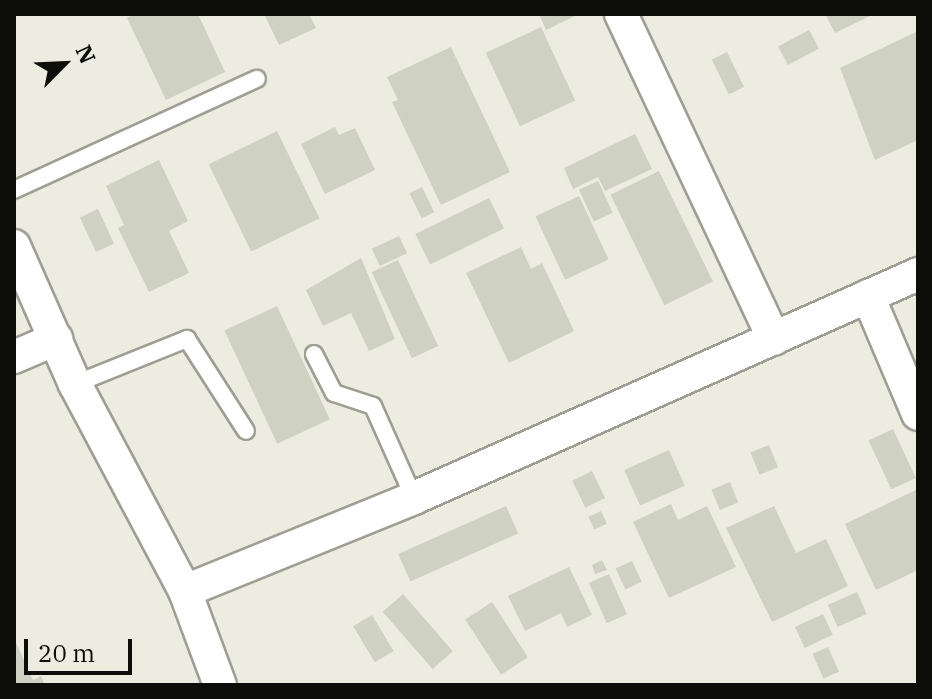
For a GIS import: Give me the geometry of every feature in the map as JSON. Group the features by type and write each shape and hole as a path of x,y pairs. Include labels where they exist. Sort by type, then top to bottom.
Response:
{"street":[{"path":"621,14 774,339"},
{"path":"14,246 75,384 185,591 220,685"},
{"path":"185,591 414,498 918,274"},
{"path":"868,296 918,414"},
{"path":"14,357 56,339"}],"lane":[{"path":"14,190 257,79"},
{"path":"75,384 187,339 246,431"},
{"path":"314,354 334,393 373,406 414,498"}],"building":[{"path":"135,14 198,14 225,72 166,100 127,18"},
{"path":"264,14 309,14 316,28 279,45"},
{"path":"539,14 579,14 546,30"},
{"path":"825,14 874,14 835,33"},
{"path":"541,27 575,100 520,126 486,53"},
{"path":"809,30 819,49 788,65 778,46"},
{"path":"918,31 918,140 875,160 840,68"},
{"path":"451,47 510,172 441,205 392,102 398,100 387,77"},
{"path":"727,52 744,87 729,95 712,59"},
{"path":"335,127 339,135 355,128 375,170 325,194 301,144"},
{"path":"277,131 320,218 251,251 209,164"},
{"path":"635,134 652,169 605,191 598,177 573,189 564,168"},
{"path":"159,160 188,221 169,231 189,273 149,292 118,228 124,225 106,186"},
{"path":"659,171 713,282 664,305 610,195"},
{"path":"598,181 613,213 594,222 579,190"},
{"path":"422,187 434,212 422,218 409,193"},
{"path":"579,196 609,259 565,280 535,216"},
{"path":"489,198 504,229 430,265 415,234"},
{"path":"98,209 114,243 96,252 80,217"},
{"path":"399,236 407,253 380,266 372,249"},
{"path":"521,247 531,269 542,263 574,331 509,363 466,273"},
{"path":"361,258 395,339 369,351 351,313 323,326 306,290"},
{"path":"398,260 438,346 412,358 372,272"},
{"path":"277,306 330,419 277,444 224,331"},
{"path":"893,429 916,478 891,489 869,440"},
{"path":"769,445 778,467 759,475 750,452"},
{"path":"669,450 685,486 640,506 624,470"},
{"path":"592,471 605,498 585,508 572,481"},
{"path":"730,482 738,502 720,510 711,489"},
{"path":"918,489 918,570 876,590 845,524"},
{"path":"671,504 678,520 707,506 736,567 669,598 633,522"},
{"path":"506,506 518,533 410,581 398,554"},
{"path":"774,506 796,553 826,539 848,586 772,622 726,528"},
{"path":"601,511 607,524 594,530 588,517"},
{"path":"602,560 607,570 595,574 592,565"},
{"path":"632,561 642,582 625,589 616,569"},
{"path":"569,567 592,615 567,627 561,613 525,631 508,596"},
{"path":"609,574 627,614 607,623 589,583"},
{"path":"857,592 867,614 838,627 828,605"},
{"path":"403,594 453,651 432,669 383,612"},
{"path":"492,602 528,657 501,675 465,619"},
{"path":"823,614 833,635 805,648 795,627"},
{"path":"372,615 394,651 375,662 353,626"},
{"path":"14,638 33,680 41,676 45,685 14,685"},
{"path":"828,647 839,672 823,679 812,654"}]}
